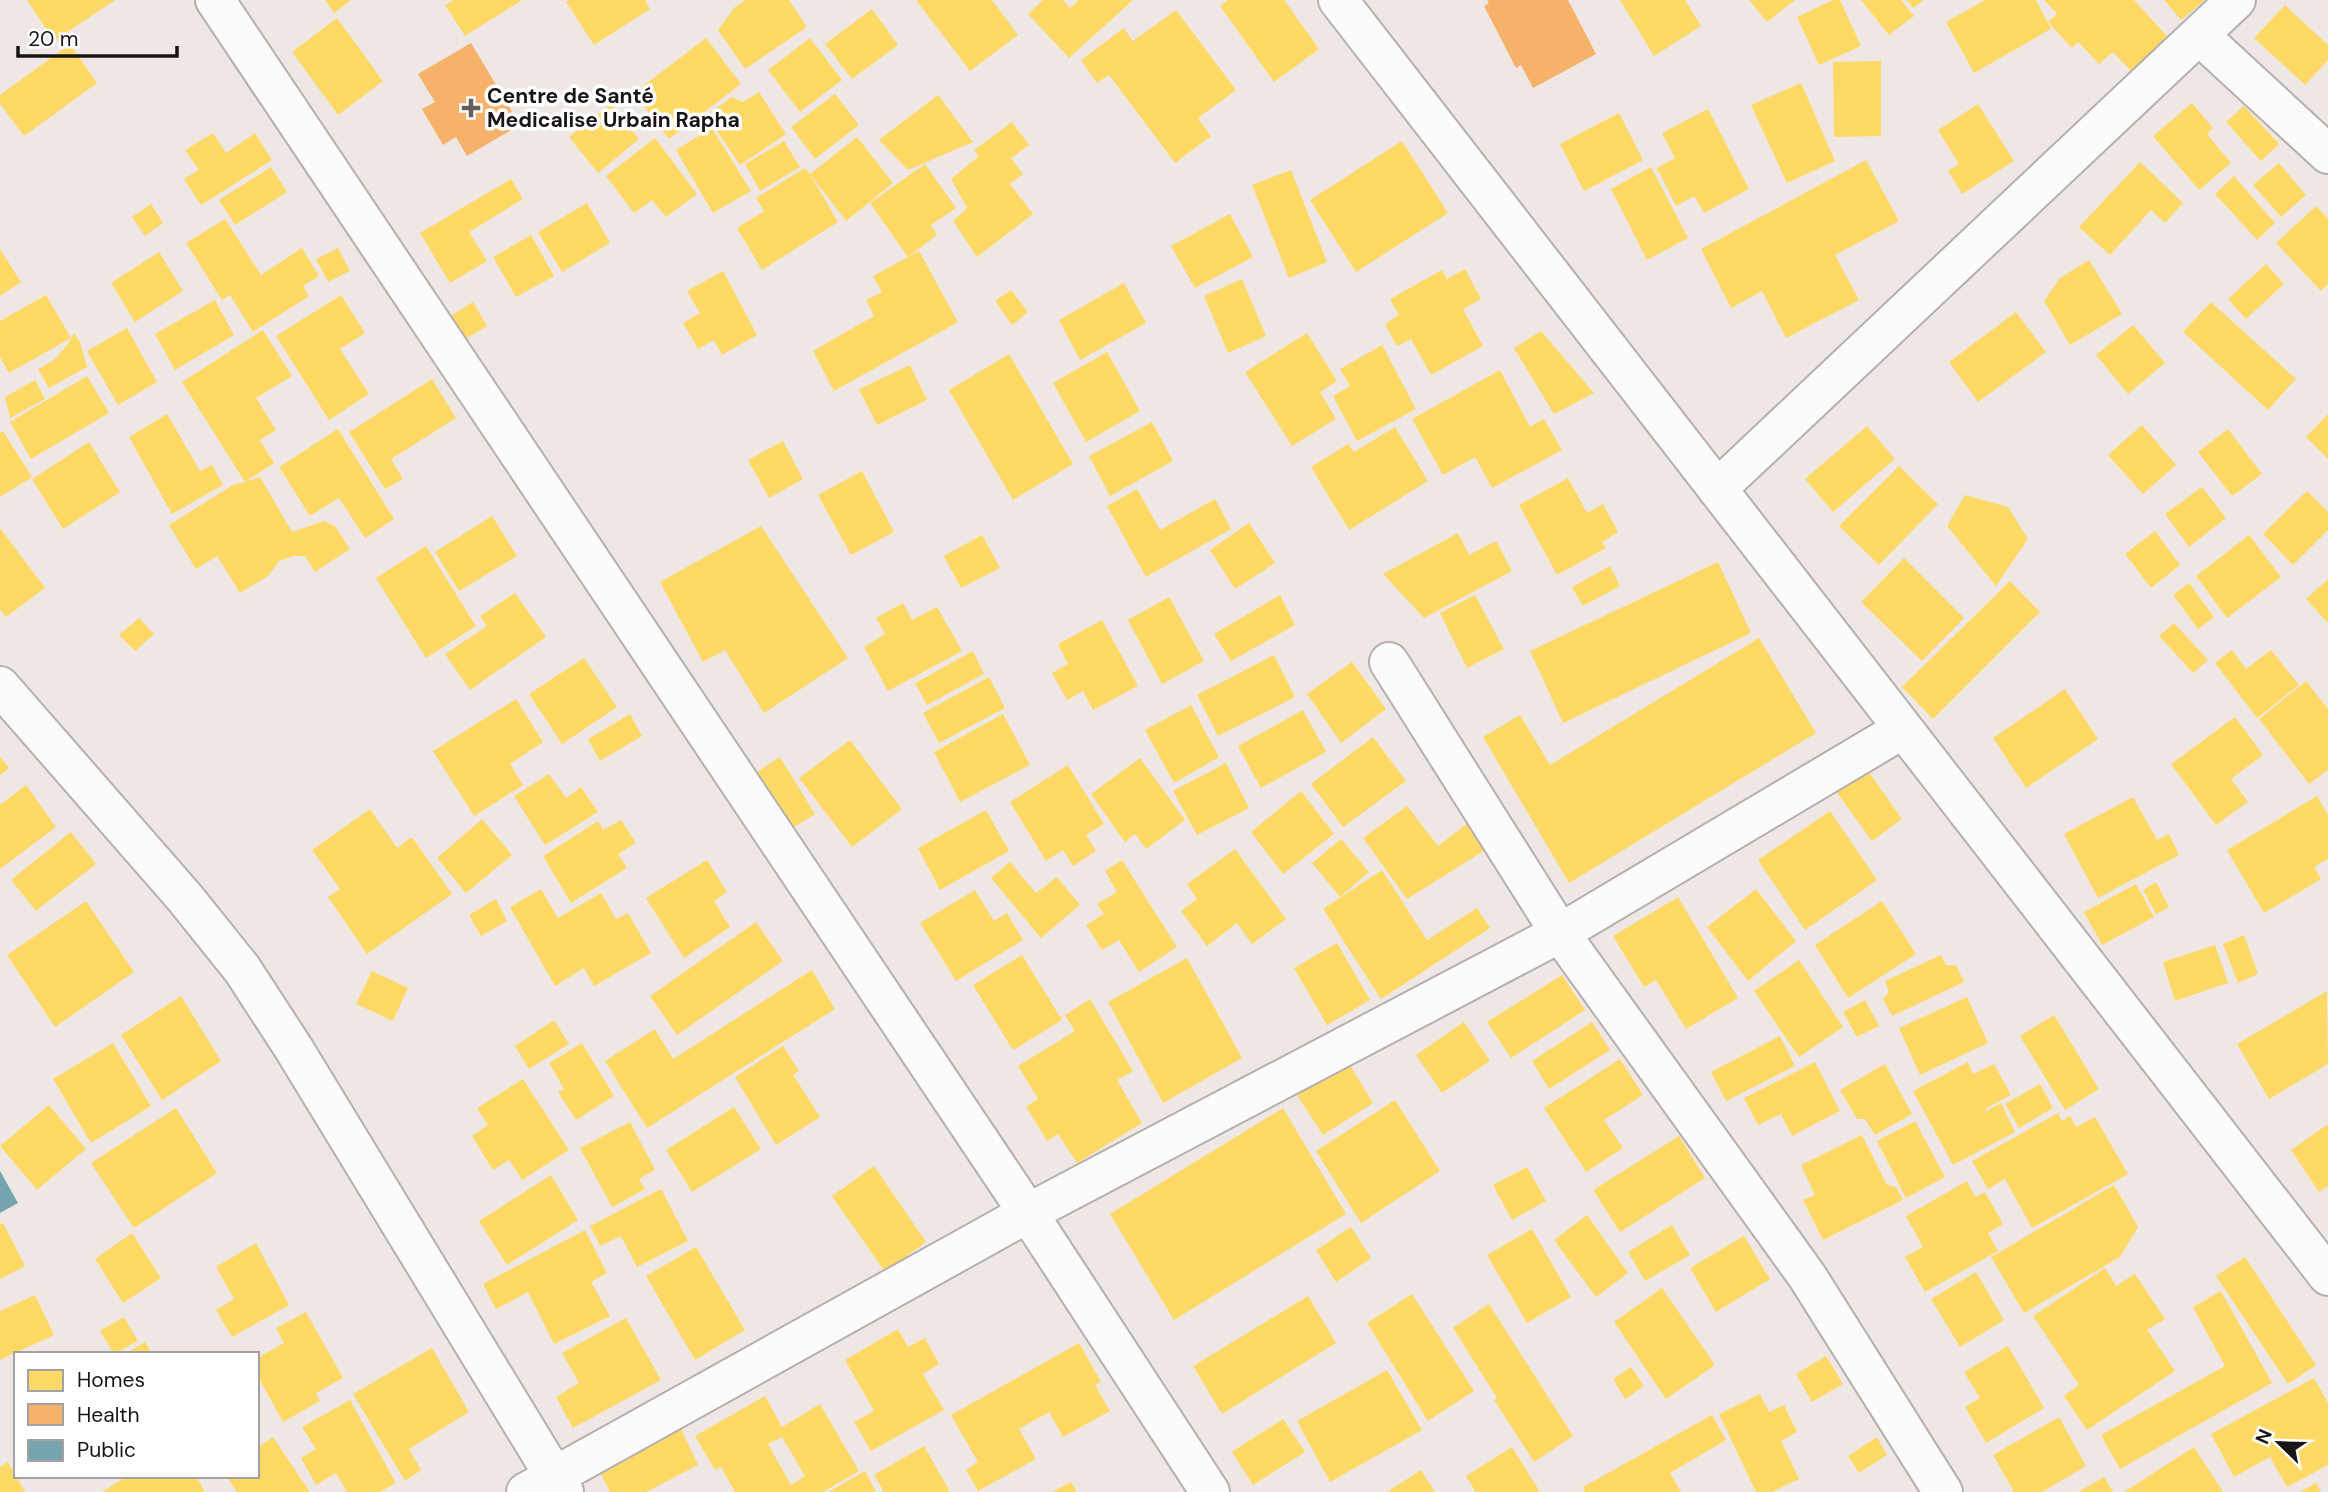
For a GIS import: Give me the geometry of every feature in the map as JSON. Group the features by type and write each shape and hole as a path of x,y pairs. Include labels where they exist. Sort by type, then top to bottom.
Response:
{"street":[{"path":"215,0 1028,1213 1210,1492"},
{"path":"1338,0 2328,1276"},
{"path":"1717,489 2236,0"},
{"path":"2199,35 2328,154"},
{"path":"1389,662 1560,933 1807,1276 1943,1492"},
{"path":"0,686 185,898 242,969 301,1061 548,1487 1028,1213 1560,933 1903,729"}],"building: Homes":[{"path":"27,0 115,0 54,41"},
{"path":"325,0 351,0 334,13"},
{"path":"454,0 522,0 465,36 445,5"},
{"path":"645,0 650,9 594,45 566,2"},
{"path":"745,0 789,0 807,27 745,69 718,30 734,8"},
{"path":"916,0 992,0 1018,35 970,71"},
{"path":"1043,0 1063,0 1070,8 1079,0 1133,0 1069,58 1028,14"},
{"path":"1228,0 1284,0 1319,49 1274,82 1220,6"},
{"path":"1620,0 1685,0 1701,26 1654,56"},
{"path":"1749,0 1795,0 1767,22"},
{"path":"1833,0 1840,0 1861,46 1819,65 1797,17"},
{"path":"1861,0 1901,0 1914,16 1889,35"},
{"path":"1907,0 1924,0 1913,8"},
{"path":"1985,0 2036,0 2051,29 1974,73 1946,22"},
{"path":"2044,0 2134,0 2168,37 2131,71 2113,52 2099,64 2078,42 2072,48 2048,22 2057,14"},
{"path":"2164,0 2205,0 2181,20"},
{"path":"2285,5 2328,45 2328,60 2305,85 2254,38"},
{"path":"872,9 898,45 852,79 825,44"},
{"path":"1176,10 1236,90 1198,118 1211,136 1175,163 1109,75 1097,83 1081,60 1124,28 1133,41"},
{"path":"337,18 383,81 338,115 292,52"},
{"path":"706,38 741,84 669,139 634,93"},
{"path":"810,38 842,80 800,112 768,70"},
{"path":"70,44 97,83 24,136 0,104 0,95"},
{"path":"1881,61 1881,136 1834,137 1833,62"},
{"path":"1801,83 1835,161 1787,183 1751,105"},
{"path":"759,92 786,134 740,165 706,115 732,97 743,102"},
{"path":"835,94 859,125 815,159 791,127"},
{"path":"938,95 973,142 908,170 879,140"},
{"path":"2192,103 2213,128 2207,134 2231,163 2199,190 2153,136"},
{"path":"611,104 639,139 598,173 569,137"},
{"path":"1978,104 2014,161 1962,194 1948,171 1959,164 1938,130"},
{"path":"2244,106 2279,144 2261,161 2226,122"},
{"path":"1708,109 1749,189 1704,213 1694,196 1676,206 1657,168 1675,158 1662,133"},
{"path":"1619,113 1643,160 1584,191 1560,144"},
{"path":"1012,122 1029,145 1011,158 1023,174 1010,184 1033,214 977,257 953,221 967,208 951,179 979,156 974,150"},
{"path":"712,128 751,191 713,213 676,150"},
{"path":"213,133 226,153 255,133 272,160 201,205 184,179 199,170 185,150"},
{"path":"857,137 893,183 846,221 810,174"},
{"path":"655,138 697,194 666,217 652,200 634,213 606,176"},
{"path":"784,141 800,167 760,191 745,164"},
{"path":"1402,141 1448,213 1356,272 1310,200"},
{"path":"1866,160 1899,221 1835,255 1859,300 1786,338 1762,291 1731,308 1701,249"},
{"path":"2140,162 2183,203 2165,223 2151,210 2110,255 2079,227"},
{"path":"2279,163 2306,195 2281,217 2253,185"},
{"path":"925,164 956,208 931,225 937,235 908,257 870,203"},
{"path":"271,167 287,192 235,225 219,200"},
{"path":"1651,167 1688,238 1647,260 1611,189"},
{"path":"805,168 838,222 762,270 737,228 764,211 756,198"},
{"path":"1291,170 1327,262 1289,278 1252,185"},
{"path":"2234,176 2275,223 2257,240 2215,194"},
{"path":"511,179 523,199 469,232 487,261 450,283 420,233"},
{"path":"587,203 610,243 562,272 538,232"},
{"path":"151,204 163,223 145,236 132,217"},
{"path":"2316,206 2328,218 2328,284 2321,291 2276,243"},
{"path":"1230,214 1253,257 1195,288 1171,246"},
{"path":"225,219 261,275 302,248 319,276 303,286 309,296 253,332 230,295 222,300 186,243"},
{"path":"531,235 554,276 516,297 493,257"},
{"path":"338,248 350,271 328,282 316,259"},
{"path":"0,249 21,282 0,296"},
{"path":"919,251 958,322 834,391 813,351 874,316 866,300 882,292 873,276"},
{"path":"159,252 183,291 135,322 111,283"},
{"path":"2089,260 2122,314 2070,345 2044,301 2060,278"},
{"path":"2266,264 2284,284 2246,319 2228,299"},
{"path":"1465,269 1481,299 1463,309 1483,346 1431,375 1411,339 1397,346 1385,324 1399,315 1390,299 1442,270 1447,279"},
{"path":"723,271 757,335 722,355 714,340 698,349 683,323 700,313 687,291"},
{"path":"1242,279 1266,336 1228,353 1204,296"},
{"path":"1124,283 1146,323 1080,360 1059,320"},
{"path":"1011,290 1028,312 1012,325 995,301"},
{"path":"46,295 71,338 9,373 0,357 0,321"},
{"path":"341,295 365,333 340,349 369,394 329,420 276,336"},
{"path":"215,300 234,335 175,370 155,334"},
{"path":"473,302 487,326 462,341 449,317"},
{"path":"2211,302 2296,379 2268,410 2183,332"},
{"path":"2016,312 2046,352 1978,402 1949,362"},
{"path":"2133,325 2165,363 2128,394 2096,355"},
{"path":"127,328 157,382 118,405 87,351"},
{"path":"263,330 292,376 256,398 276,430 260,440 274,463 245,482 182,382"},
{"path":"1541,331 1594,393 1554,414 1514,348"},
{"path":"74,333 80,342 87,367 49,388 38,369 54,360"},
{"path":"1307,333 1337,381 1320,392 1336,419 1292,446 1245,372"},
{"path":"1382,345 1416,409 1357,441 1333,396 1350,386 1340,369"},
{"path":"1107,352 1140,411 1086,442 1053,383"},
{"path":"1009,354 1073,464 1013,500 949,390"},
{"path":"910,365 927,400 877,425 859,389"},
{"path":"1500,370 1530,427 1544,419 1562,450 1492,488 1475,457 1443,475 1412,419"},
{"path":"87,376 109,413 31,459 10,422"},
{"path":"432,379 456,418 391,459 403,479 385,489 349,432"},
{"path":"35,380 45,399 10,418 5,397"},
{"path":"167,414 200,471 212,465 223,485 172,514 129,437"},
{"path":"2328,414 2328,459 2306,437"},
{"path":"1152,422 1173,461 1110,496 1089,456"},
{"path":"2142,425 2176,465 2143,494 2108,455"},
{"path":"1867,426 1895,459 1833,512 1805,479"},
{"path":"1395,427 1428,481 1349,530 1311,467 1348,444 1354,452"},
{"path":"338,429 394,519 365,538 339,498 310,516 279,467"},
{"path":"2228,429 2262,474 2232,496 2198,452"},
{"path":"3,431 32,477 0,497 0,433"},
{"path":"783,441 803,479 769,498 748,460"},
{"path":"89,442 120,492 63,529 32,479"},
{"path":"1899,466 1938,504 1879,565 1839,526"},
{"path":"862,471 894,532 851,555 818,495"},
{"path":"260,477 292,532 324,521 335,526 350,549 315,572 305,556 279,561 268,576 240,593 217,556 196,569 169,525 233,485"},
{"path":"1568,478 1587,513 1603,504 1618,532 1602,542 1606,548 1557,575 1519,505"},
{"path":"2202,487 2226,518 2189,547 2165,514"},
{"path":"1137,489 1160,530 1215,499 1231,529 1146,577 1107,506"},
{"path":"2307,491 2328,512 2328,530 2293,565 2263,534"},
{"path":"1965,495 2008,507 2028,539 1996,586 1947,526"},
{"path":"492,516 517,556 459,591 435,552"},
{"path":"1249,523 1275,563 1235,589 1210,550"},
{"path":"761,526 848,658 764,713 725,650 703,662 660,582"},
{"path":"0,528 45,588 6,617 0,609"},
{"path":"2155,531 2180,565 2151,588 2125,554"},
{"path":"1458,533 1469,555 1496,541 1512,571 1424,618 1383,574"},
{"path":"982,535 1000,568 961,588 944,556"},
{"path":"2249,535 2281,577 2227,618 2196,576"},
{"path":"426,546 476,626 426,658 376,578"},
{"path":"1904,558 1964,618 1922,661 1861,602"},
{"path":"1718,562 1751,633 1563,723 1530,651"},
{"path":"1610,566 1620,586 1583,606 1572,587"},
{"path":"2328,579 2328,621 2327,622 2306,599"},
{"path":"2010,581 2040,612 1933,719 1902,687"},
{"path":"2189,583 2214,617 2198,629 2173,595"},
{"path":"515,593 546,637 470,690 445,654 487,626 480,616"},
{"path":"1280,595 1295,625 1231,661 1214,634"},
{"path":"1475,595 1504,649 1467,668 1440,613"},
{"path":"1169,597 1204,661 1162,684 1128,620"},
{"path":"903,603 912,620 937,607 962,651 888,691 864,647 885,634 876,618"},
{"path":"139,618 154,634 135,651 119,635"},
{"path":"1102,620 1138,686 1093,710 1083,691 1067,700 1052,673 1068,664 1058,644"},
{"path":"2174,623 2208,660 2193,673 2159,636"},
{"path":"1759,638 1816,733 1569,883 1483,737 1520,715 1550,765"},
{"path":"2232,650 2246,669 2271,650 2299,685 2257,718 2215,663"},
{"path":"973,651 984,674 927,705 915,683"},
{"path":"1274,655 1295,697 1218,736 1197,695"},
{"path":"584,658 617,707 562,744 529,694"},
{"path":"1352,662 1386,709 1341,743 1307,694"},
{"path":"989,677 1005,708 939,743 923,713"},
{"path":"2306,681 2328,709 2328,770 2309,784 2259,719"},
{"path":"2065,689 2098,739 2026,788 1993,738"},
{"path":"516,699 543,742 510,764 523,785 474,816 433,751"},
{"path":"1191,705 1219,757 1174,783 1145,730"},
{"path":"1303,710 1326,752 1261,788 1238,746"},
{"path":"630,714 642,736 600,761 588,739"},
{"path":"1003,714 1030,765 960,802 934,752"},
{"path":"2235,717 2263,755 2231,779 2248,802 2216,825 2171,764"},
{"path":"1373,737 1406,781 1343,827 1311,784"},
{"path":"850,740 902,809 852,847 799,778"},
{"path":"0,757 9,768 0,775"},
{"path":"780,757 815,814 793,828 757,772"},
{"path":"1140,758 1185,820 1146,849 1135,834 1125,842 1091,794"},
{"path":"1861,761 1902,819 1872,841 1830,783"},
{"path":"1226,763 1249,808 1197,835 1173,791"},
{"path":"1068,765 1104,824 1086,835 1096,851 1073,866 1063,850 1046,861 1010,802"},
{"path":"549,774 566,798 581,787 598,812 545,845 514,796"},
{"path":"26,785 56,827 0,869 0,805"},
{"path":"1301,791 1334,834 1283,874 1251,832"},
{"path":"2317,796 2328,815 2328,859 2314,867 2321,879 2264,913 2227,850"},
{"path":"2133,797 2157,840 2169,834 2179,855 2098,898 2064,834"},
{"path":"1407,806 1438,846 1473,819 1493,845 1407,899 1363,838"},
{"path":"370,809 397,848 412,837 452,894 367,954 328,897 340,889 312,850"},
{"path":"986,810 1009,851 940,890 918,848"},
{"path":"1830,811 1877,880 1805,930 1758,860"},
{"path":"482,819 512,855 466,893 437,858"},
{"path":"621,820 636,843 618,854 627,868 571,903 543,856 598,821 603,830"},
{"path":"71,832 96,864 36,911 11,880"},
{"path":"1341,839 1369,872 1340,897 1312,863"},
{"path":"1235,849 1286,919 1252,944 1237,923 1207,946 1181,911 1197,899 1187,884"},
{"path":"707,860 727,892 714,901 730,927 684,958 646,898"},
{"path":"1122,860 1177,947 1139,972 1119,940 1102,950 1086,925 1104,914 1097,904 1117,892 1105,871"},
{"path":"1010,862 1036,893 1057,877 1080,905 1041,938 991,878"},
{"path":"1382,870 1427,940 1477,908 1490,928 1381,999 1323,909"},
{"path":"2156,882 2169,907 2156,914 2143,890"},
{"path":"2136,884 2154,917 2102,945 2084,912"},
{"path":"541,889 558,918 601,893 616,919 628,913 651,953 594,986 584,968 555,986 510,907"},
{"path":"1756,889 1796,941 1748,981 1707,927"},
{"path":"975,890 994,921 1007,913 1023,940 956,981 920,923"},
{"path":"1678,897 1738,998 1686,1029 1656,980 1644,987 1613,936"},
{"path":"496,899 507,921 481,936 469,915"},
{"path":"86,901 134,972 55,1027 7,955"},
{"path":"1882,901 1916,954 1848,998 1815,945"},
{"path":"756,922 783,961 677,1035 650,996"},
{"path":"2244,935 2258,974 2238,983 2223,944"},
{"path":"1337,943 1370,1000 1327,1025 1294,968"},
{"path":"2215,945 2228,983 2175,1001 2163,962"},
{"path":"1022,955 1062,1020 1013,1050 973,985"},
{"path":"1941,955 1946,965 1956,965 1964,982 1892,1016 1883,999 1889,992 1885,981"},
{"path":"1187,958 1242,1058 1163,1103 1108,1002"},
{"path":"1799,960 1843,1027 1799,1057 1754,991"},
{"path":"812,970 835,1009 647,1128 605,1061 655,1029 673,1059"},
{"path":"372,971 408,988 393,1021 356,1004"},
{"path":"1562,975 1585,1010 1511,1058 1487,1022"},
{"path":"2327,991 2328,1064 2269,1099 2237,1044"},
{"path":"181,996 221,1061 162,1100 121,1035"},
{"path":"1967,997 1988,1043 1920,1075 1899,1028"},
{"path":"1090,999 1133,1071 1117,1080 1142,1123 1077,1163 1058,1134 1047,1141 1026,1107 1038,1099 1018,1066 1075,1031 1065,1015"},
{"path":"1865,1000 1879,1026 1857,1037 1843,1012"},
{"path":"2054,1015 2099,1089 2065,1110 2020,1036"},
{"path":"554,1020 569,1044 529,1069 515,1046"},
{"path":"1464,1022 1490,1061 1442,1093 1416,1055"},
{"path":"1592,1022 1610,1050 1549,1089 1532,1061"},
{"path":"1780,1036 1795,1066 1726,1101 1711,1072"},
{"path":"113,1043 151,1106 91,1143 53,1079"},
{"path":"582,1043 614,1096 576,1120 558,1092 564,1089 549,1063"},
{"path":"783,1046 799,1071 793,1075 820,1117 776,1145 735,1077"},
{"path":"1620,1059 1643,1095 1604,1120 1623,1148 1586,1172 1544,1108"},
{"path":"1348,1062 1373,1103 1323,1135 1297,1095"},
{"path":"1815,1062 1840,1111 1792,1136 1781,1114 1758,1125 1744,1098"},
{"path":"1968,1062 1973,1074 1994,1064 2011,1095 1985,1109 1986,1111 2001,1103 2015,1132 1953,1165 1913,1091"},
{"path":"1885,1064 1912,1114 1875,1135 1865,1119 1857,1119 1840,1090"},
{"path":"523,1079 569,1150 522,1180 509,1160 493,1170 472,1136 488,1125 477,1108"},
{"path":"2040,1084 2053,1108 2019,1128 2005,1104"},
{"path":"1395,1100 1440,1171 1361,1223 1316,1151"},
{"path":"49,1105 86,1149 37,1190 0,1146"},
{"path":"734,1107 761,1149 692,1192 666,1150"},
{"path":"176,1108 217,1173 134,1228 91,1163"},
{"path":"1283,1108 1346,1214 1174,1320 1110,1214"},
{"path":"2058,1113 2062,1121 2070,1116 2076,1127 2095,1117 2128,1174 2032,1228 2005,1179 1988,1189 1972,1161"},
{"path":"1915,1121 1945,1177 1906,1198 1877,1141"},
{"path":"630,1122 655,1170 639,1179 645,1189 612,1207 580,1148"},
{"path":"2328,1124 2328,1186 2319,1192 2291,1150"},
{"path":"1862,1135 1887,1185 1896,1187 1903,1200 1823,1240 1803,1200 1815,1195 1801,1165"},
{"path":"1679,1136 1705,1178 1620,1232 1593,1190"},
{"path":"874,1166 926,1242 885,1272 832,1196"},
{"path":"1527,1167 1546,1201 1512,1220 1493,1185"},
{"path":"551,1175 578,1220 507,1265 479,1221"},
{"path":"1967,1181 1975,1197 1985,1192 2003,1224 1988,1233 1998,1251 1925,1292 1905,1257 1923,1247 1906,1216"},
{"path":"2114,1185 2138,1227 2120,1257 2024,1313 1991,1257"},
{"path":"661,1189 688,1241 637,1267 621,1236 600,1246 590,1226"},
{"path":"1587,1215 1628,1273 1596,1297 1554,1240"},
{"path":"3,1223 25,1266 0,1279 0,1224"},
{"path":"1672,1225 1690,1255 1645,1281 1628,1252"},
{"path":"1351,1227 1371,1258 1336,1282 1316,1250"},
{"path":"1532,1229 1571,1297 1527,1323 1487,1255"},
{"path":"585,1230 607,1273 591,1282 610,1316 554,1344 528,1292 496,1309 483,1284"},
{"path":"132,1233 161,1278 123,1303 95,1259"},
{"path":"1744,1236 1770,1279 1716,1312 1690,1268"},
{"path":"256,1243 289,1305 232,1337 216,1310 234,1299 216,1267"},
{"path":"696,1247 745,1330 695,1360 646,1276"},
{"path":"2245,1257 2316,1365 2288,1384 2216,1276"},
{"path":"2105,1268 2116,1286 2135,1274 2165,1319 2147,1330 2175,1371 2087,1430 2064,1396 2079,1385 2033,1316"},
{"path":"1976,1272 2004,1320 1960,1347 1931,1299"},
{"path":"1662,1288 1715,1365 1666,1399 1614,1322"},
{"path":"2221,1291 2272,1383 2120,1469 2101,1435 2225,1366 2193,1307"},
{"path":"1412,1294 1474,1391 1428,1421 1367,1323"},
{"path":"35,1295 54,1335 0,1360 0,1311"},
{"path":"1308,1296 1336,1343 1222,1414 1193,1366"},
{"path":"1489,1304 1573,1436 1534,1462 1494,1400 1497,1398 1453,1328"},
{"path":"306,1312 343,1378 316,1393 320,1401 283,1422 259,1379 259,1357 284,1343 276,1328"},
{"path":"124,1317 138,1341 113,1352 100,1331"},
{"path":"626,1318 661,1380 573,1428 556,1397 579,1383 562,1353"},
{"path":"898,1329 908,1347 925,1338 939,1364 923,1374 944,1410 871,1451 854,1422 874,1411 845,1360"},
{"path":"145,1342 151,1352 128,1352"},
{"path":"1079,1343 1101,1382 1095,1385 1110,1411 1063,1437 1049,1412 1019,1429 1036,1459 978,1491 966,1470 978,1462 951,1415"},
{"path":"2008,1346 2044,1408 1986,1443 1965,1407 1980,1398 1964,1372"},
{"path":"432,1348 469,1412 409,1449 421,1470 405,1481 353,1394"},
{"path":"1826,1356 1843,1384 1812,1402 1796,1374"},
{"path":"1631,1367 1644,1386 1625,1399 1613,1379"},
{"path":"1387,1370 1422,1430 1330,1482 1297,1421"},
{"path":"2314,1378 2328,1403 2328,1465 2287,1487 2270,1457 2234,1477 2211,1434"},
{"path":"1760,1394 1769,1412 1784,1405 1797,1432 1781,1441 1799,1479 1772,1492 1756,1492 1719,1414"},
{"path":"765,1396 782,1427 820,1404 859,1471 823,1492 735,1492 721,1467 715,1470 695,1436","holes":["782,1437 805,1476 791,1485 768,1444"]},
{"path":"350,1400 396,1483 380,1492 347,1492 336,1473 316,1485 301,1458 316,1449 302,1427"},
{"path":"1712,1415 1726,1440 1670,1473 1681,1492 1585,1492 1583,1487"},
{"path":"2059,1417 2086,1466 2042,1492 2014,1492 1993,1455"},
{"path":"1283,1419 1305,1452 1253,1485 1232,1452"},
{"path":"681,1429 698,1465 646,1492 610,1492 599,1470"},
{"path":"273,1437 310,1492 237,1492 227,1478 259,1478 259,1447"},
{"path":"1877,1437 1887,1455 1859,1473 1848,1456"},
{"path":"924,1446 950,1492 884,1492 874,1475"},
{"path":"1512,1447 1540,1492 1476,1492 1466,1476"},
{"path":"2194,1447 2223,1492 2124,1492"},
{"path":"8,1462 14,1478 17,1478 25,1492 0,1492 0,1467"},
{"path":"1421,1470 1435,1492 1387,1492"},
{"path":"865,1471 876,1492 828,1492"},
{"path":"2104,1477 2113,1492 2078,1492"},
{"path":"124,1478 197,1478 205,1492 102,1492"},
{"path":"1071,1482 1077,1492 1052,1492"},
{"path":"2316,1483 2321,1492 2300,1492"}],"building: Health":[{"path":"1487,0 1568,0 1596,54 1533,88 1521,65 1516,68 1484,6 1489,3"},
{"path":"471,43 520,125 467,156 456,137 443,145 422,109 435,102 418,74"}],"building: Public":[{"path":"0,1171 18,1203 0,1213"}],"place":[{"name":"Centre de Santé Medicalise Urbain Rapha","path":"471,108"}]}
